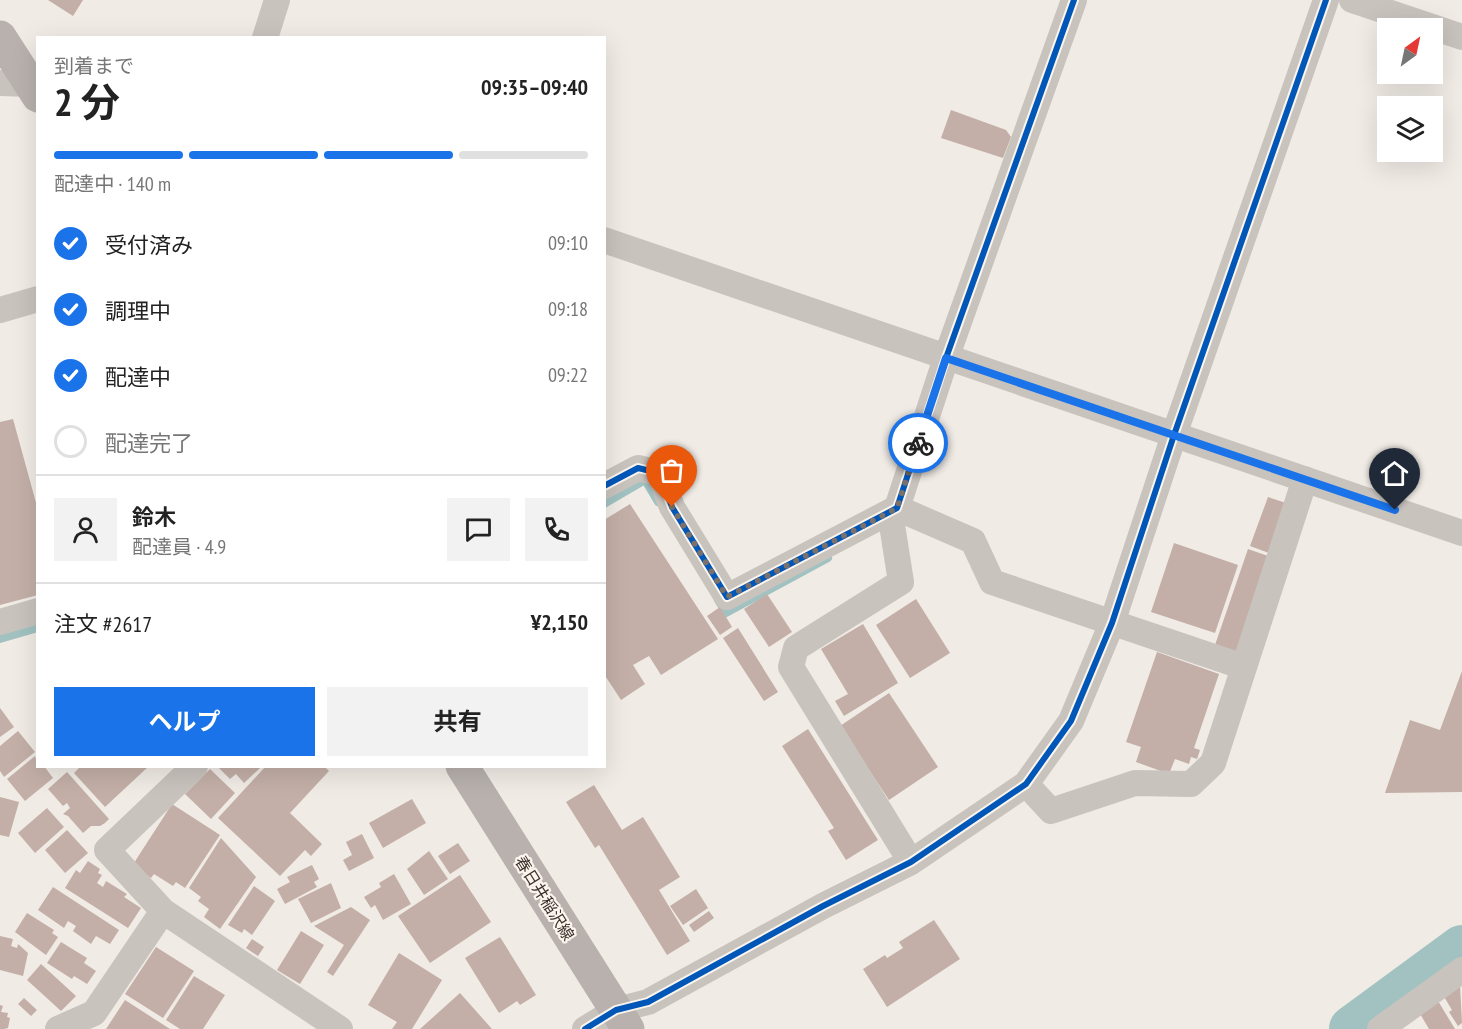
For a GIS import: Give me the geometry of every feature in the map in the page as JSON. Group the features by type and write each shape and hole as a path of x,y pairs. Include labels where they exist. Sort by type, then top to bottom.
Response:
{"main road":[{"path":"0,37 22,88"},
{"name":"春日井稲沢線","path":"463,768 622,1019"}],"street":[{"path":"266,36 277,0"},
{"path":"911,862 791,667 796,648 901,582 894,510 1074,0"},
{"path":"585,1029 622,1019 648,1002 823,906 911,862 1026,784 1071,720 1112,623 1174,435 1326,0"},
{"path":"1352,0 1462,38"},
{"path":"606,241 1462,533"},
{"path":"0,310 36,300"},
{"path":"606,485 638,468 659,472 672,507 727,597 894,510 974,540 992,582 1244,668"},
{"path":"1026,784 1051,811 1135,783 1191,784 1213,763 1305,479"},
{"path":"0,622 36,612"},
{"path":"193,768 107,850 163,911 340,1029"},
{"path":"58,1029 94,1013 163,911"},
{"path":"1380,1029 1462,970"}],"building":[{"path":"48,0 83,0 73,16"},
{"path":"951,110 1006,130 1011,137 1003,158 941,138"},
{"path":"13,419 36,503 36,596 0,605 0,422"},
{"path":"1268,497 1286,503 1269,553 1250,546"},
{"path":"630,504 718,639 661,675 649,656 633,665 645,684 621,700 606,677 606,519"},
{"path":"1174,543 1238,565 1215,633 1151,612"},
{"path":"1248,549 1268,556 1236,653 1215,645"},
{"path":"767,594 792,632 769,647 744,609"},
{"path":"916,599 950,653 910,678 876,625"},
{"path":"720,607 732,627 720,635 707,616"},
{"path":"863,624 898,683 844,716 835,701 848,694 821,649"},
{"path":"738,628 778,692 764,701 723,638"},
{"path":"1157,652 1219,674 1194,748 1200,750 1197,759 1191,757 1189,764 1175,759 1169,774 1136,762 1141,747 1126,742"},
{"path":"1462,671 1462,792 1385,793 1410,720 1440,730"},
{"path":"889,693 938,767 889,800 840,726"},
{"path":"0,708 14,727 0,737"},
{"path":"808,729 878,840 846,860 828,831 834,828 782,746"},
{"path":"18,731 35,752 4,777 0,771 0,746"},
{"path":"35,756 36,768 46,768 53,778 25,801 7,779"},
{"path":"79,768 147,768 105,807 74,773"},
{"path":"219,768 260,768 244,783 236,774 230,779"},
{"path":"264,768 326,768 329,771 290,813 322,844 311,856 305,850 280,876 218,818"},
{"path":"210,769 235,793 211,819 185,794"},
{"path":"67,772 109,819 105,823 100,826 91,826 83,833 68,816 63,814 70,808 67,803 63,806 48,789"},
{"path":"594,785 622,830 643,817 680,877 659,890 690,941 667,955 599,845 595,848 566,802"},
{"path":"0,797 19,802 9,837 0,835"},
{"path":"412,799 426,823 383,848 369,823"},
{"path":"172,804 220,835 185,888 176,882 173,886 154,874 151,878 132,866"},
{"path":"47,808 64,827 35,853 18,833"},
{"path":"67,830 88,853 65,873 45,850"},
{"path":"362,834 374,858 349,871 343,860 352,855 346,842"},
{"path":"221,838 256,877 220,929 204,917 209,909 198,901 201,897 189,888"},
{"path":"458,843 470,861 450,874 438,856"},
{"path":"429,851 448,879 424,895 407,869"},
{"path":"88,861 100,869 98,873 102,875 97,883 103,887 106,881 127,894 124,897 141,908 128,928 65,888 76,870 80,873"},
{"path":"312,865 319,879 314,882 317,887 285,904 277,889 290,882 287,877"},
{"path":"394,874 411,904 383,920 375,905 371,908 364,897 381,887 379,883"},
{"path":"460,875 491,922 430,963 398,916"},
{"path":"331,883 341,908 311,923 298,899"},
{"path":"254,886 275,901 252,935 244,929 242,933 228,925"},
{"path":"53,887 119,930 110,944 96,936 91,944 73,931 76,926 68,921 64,928 38,910"},
{"path":"696,889 708,908 683,925 670,906"},
{"path":"351,907 370,920 333,976 327,972 344,945 314,926"},
{"path":"709,911 714,918 694,932 689,925"},
{"path":"27,913 54,930 52,933 58,937 46,955 15,932"},
{"path":"934,920 960,959 887,1007 863,969 885,955 887,958 903,948 899,942"},
{"path":"301,931 324,945 300,984 277,970"},
{"path":"0,936 13,939 11,946 17,948 18,944 28,953 23,976 0,970"},
{"path":"500,937 536,995 520,1005 517,1001 499,1013 465,958"},
{"path":"252,939 264,947 258,956 246,948"},
{"path":"61,942 87,958 84,963 96,971 87,984 74,976 72,979 47,963"},
{"path":"156,947 194,971 163,1018 125,994"},
{"path":"399,953 442,980 412,1029 392,1029 397,1022 368,1005"},
{"path":"41,964 76,996 61,1011 27,980"},
{"path":"194,976 225,995 203,1029 180,1029 166,1020"},
{"path":"1460,985 1462,1023 1458,1026 1449,1012 1452,1010 1443,995"},
{"path":"460,993 492,1029 420,1029"},
{"path":"24,998 37,1010 31,1016 18,1004"},
{"path":"125,1000 170,1029 106,1029"},
{"path":"1438,1001 1455,1029 1429,1029 1419,1012"},
{"path":"0,1005 3,1006 1,1012 8,1013 7,1017 10,1018 8,1028 0,1029"}],"waterway":[{"path":"606,503 645,480 658,502"},
{"path":"718,600 726,613 828,558"},
{"path":"0,639 36,629"},
{"path":"1353,1029 1462,949"}],"cycle path":[{"path":"606,485 638,468 659,473 672,507 727,597 897,508 946,358 1074,0"},
{"path":"585,1029 616,1010 648,1002 823,906 911,862 1026,784 1071,721 1112,623 1174,435 1326,0"}],"way so far":[{"path":"672,507 727,597 897,508 918,443"}],"route":[{"path":"918,443 946,358 1395,510"}]}
